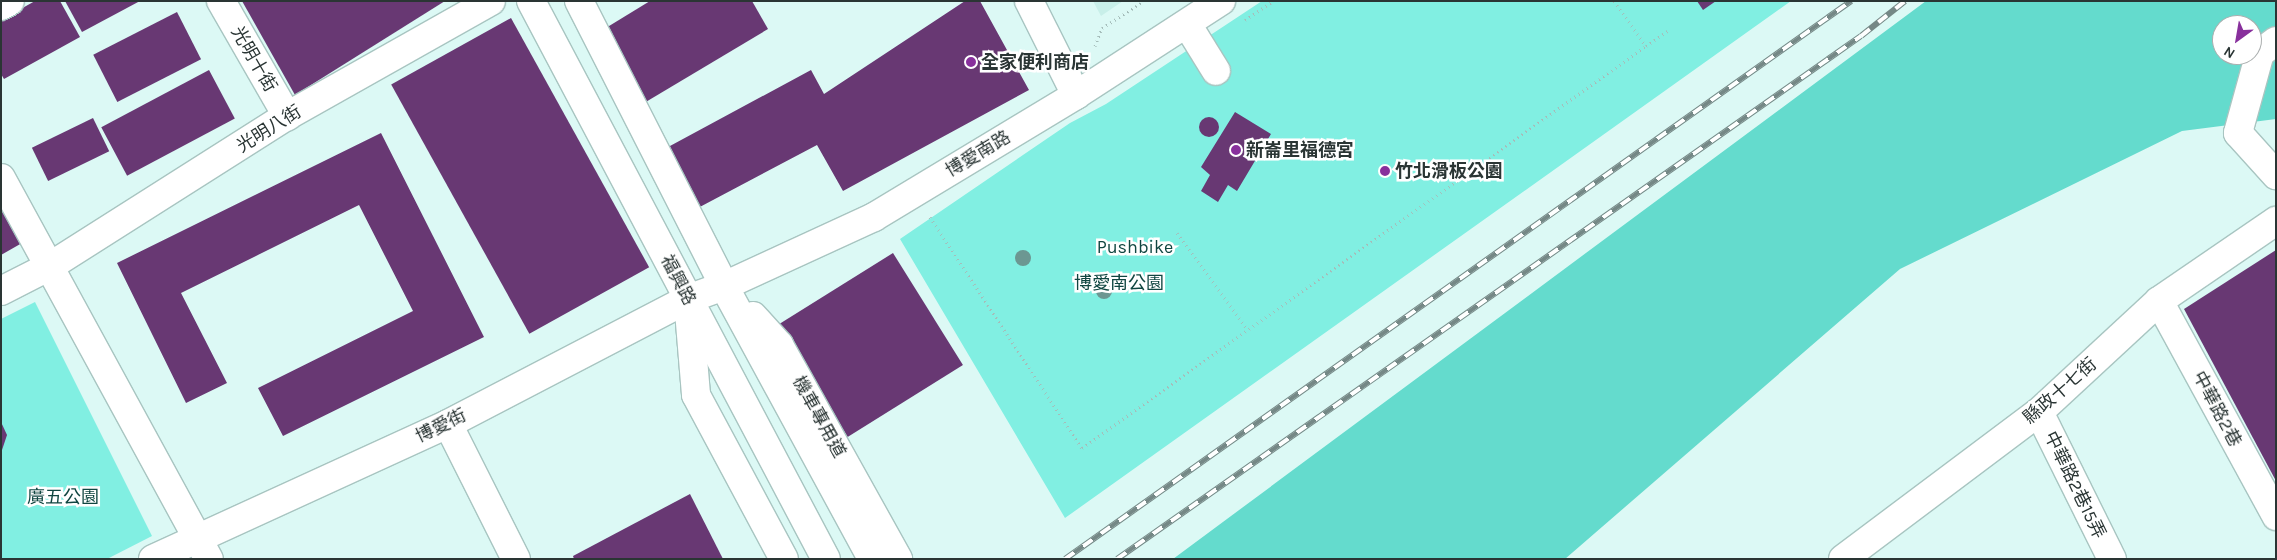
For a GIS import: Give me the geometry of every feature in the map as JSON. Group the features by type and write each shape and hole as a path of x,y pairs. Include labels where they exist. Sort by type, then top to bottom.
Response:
{"street":[{"path":"1,6 10,1"},
{"name":"光明十街","path":"220,1 288,116"},
{"name":"光明八街","path":"1,291 52,265 288,116 491,1"},
{"name":"福興路","path":"532,1 826,559"},
{"path":"579,1 724,286 872,559"},
{"path":"1029,1 1076,95"},
{"name":"博愛南路","path":"724,286 874,217 1076,95 1221,1"},
{"path":"1187,24 1216,71"},
{"path":"2276,41 2260,53 2238,133 2276,175"},
{"path":"1,178 52,265 204,549"},
{"name":"縣政十七街","path":"1843,559 2039,412 2159,302 2276,221"},
{"name":"博愛街","path":"153,559 204,549 688,299 724,286"},
{"name":"機車專用道","path":"724,286 779,345 898,559"},
{"path":"688,299 696,395 784,559"},
{"name":"中華路2巷","path":"2159,302 2276,516"},
{"name":"中華路2巷15弄","path":"2039,412 2112,559"},
{"path":"448,424 516,559"}],"path":[{"path":"1614,1 1646,46"},
{"path":"924,208 1082,448 1670,29"},
{"path":"1177,232 1248,330"}],"shaded area":[{"path":"1093,1 1123,1 1101,16"}],"green space":[{"name":"博愛南公園","path":"1262,1 1791,1 1065,518 900,239 1070,123 1106,104"},
{"path":"1926,1 2276,1 2276,119 2182,131 1900,269 1565,559 1173,559"},
{"name":"廣五公園","path":"35,302 152,536 107,559 1,559 1,319"}],"building":[{"path":"35,1 60,1 80,37 4,79 1,74 1,20"},
{"path":"65,1 140,1 82,32"},
{"path":"242,1 445,1 295,95"},
{"path":"650,1 752,1 768,29 634,109 596,34"},
{"path":"965,1 980,1 1029,90 843,191 817,145 696,209 657,153 811,70 824,94"},
{"path":"1697,1 1716,1 1703,10"},
{"path":"177,12 201,59 117,102 93,55"},
{"path":"511,18 649,267 529,334 391,84"},
{"path":"209,70 235,119 127,176 101,127"},
{"name":"新崙里福德宮","path":"1235,112 1271,134 1237,191 1228,185 1218,202 1201,191 1210,175 1201,167"},
{"path":"1209,117 1216,120 1219,127 1216,134 1209,137 1202,134 1199,127 1202,120"},
{"path":"93,118 109,151 48,181 32,148"},
{"path":"381,133 484,337 283,436 258,388 413,311 359,205 181,293 227,383 186,403 117,263"},
{"path":"1,209 22,243 1,255"},
{"path":"2276,250 2276,481 2184,309"},
{"path":"893,253 963,365 848,437 778,325"},
{"path":"1,422 7,435 1,453"},
{"path":"690,494 723,559 574,559 573,556"}],"railway":[{"path":"1065,559 1851,1"},
{"path":"1117,559 1861,36 1905,1"}],"place":[{"name":"全家便利商店","path":"971,62"},
{"name":"新崙里福德宮","path":"1236,150"},
{"name":"竹北滑板公園","path":"1385,171"}],"park label":[{"name":"Pushbike","path":"1135,247"}]}
